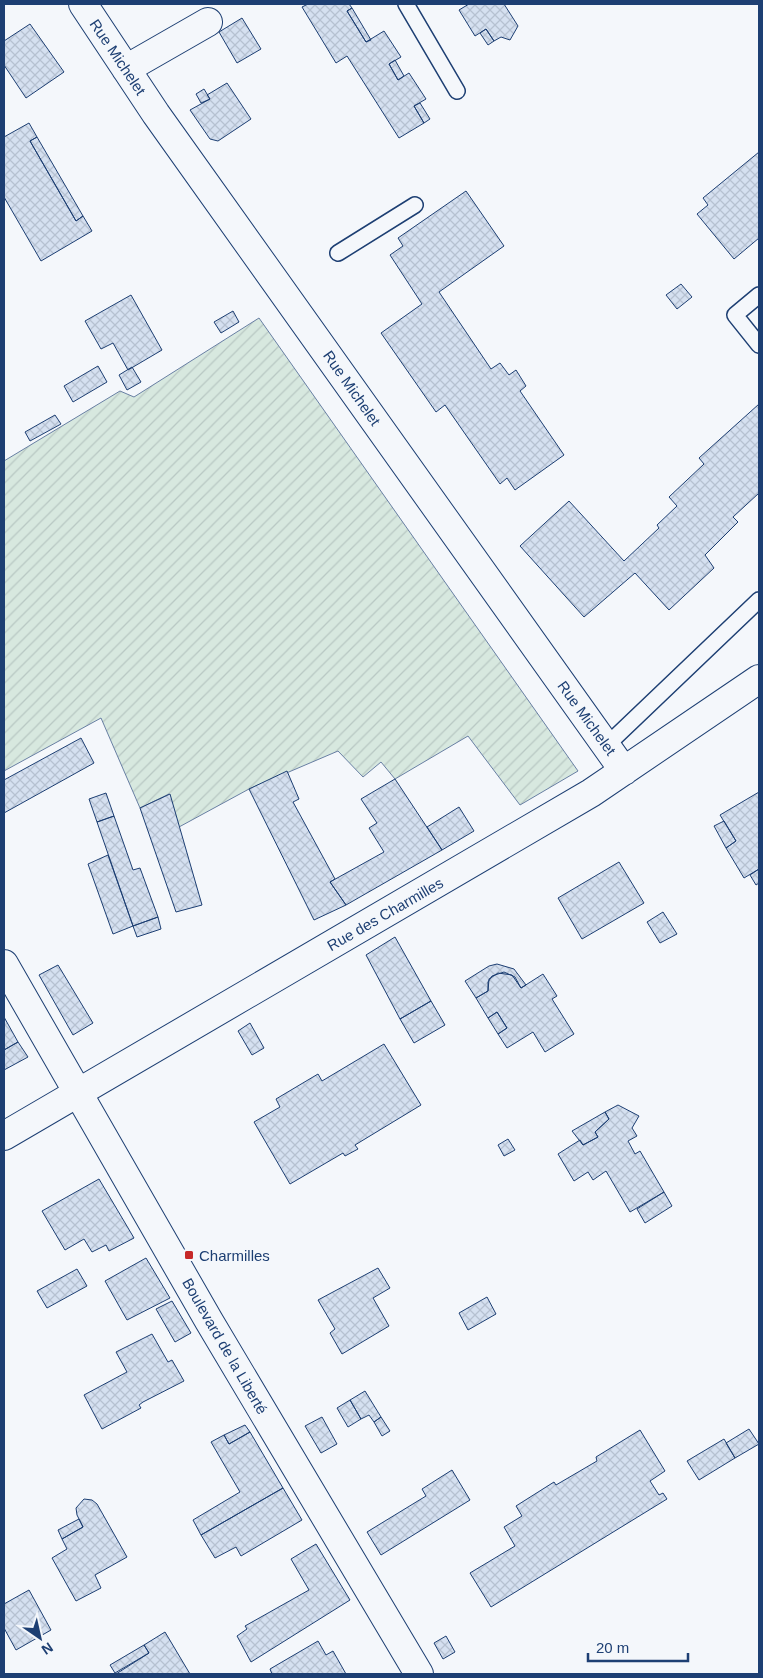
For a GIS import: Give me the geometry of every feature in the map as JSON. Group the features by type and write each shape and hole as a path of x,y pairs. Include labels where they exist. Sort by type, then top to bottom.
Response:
{"street":[{"name":"Rue Michelet","path":"82,4 126,69 624,771"},
{"path":"126,69 208,22"},
{"name":"Rue des Charmilles","path":"4,1136 497,848 624,771 759,679"},
{"name":"Boulevard de la Liberté","path":"4,964 209,1321 419,1674"}],"lane":[{"path":"406,4 457,90"},
{"path":"338,253 415,205"},
{"path":"759,295 735,316 759,345"},
{"path":"606,746 759,600"}],"shaded area":[{"path":"259,318 578,771 520,805 468,736 395,779 381,762 363,777 338,751 249,789 179,827 169,794 140,808 101,718 4,771 4,461 120,391 134,397"}],"building":[{"path":"308,4 349,4 352,8 347,11 366,42 384,31 401,57 389,64 398,80 409,73 426,99 414,106 424,123 399,138 347,56 336,63 302,7"},
{"path":"469,4 504,4 518,26 510,40 501,37 494,41 486,29 475,36 459,10"},
{"path":"352,8 371,40 366,42 347,11"},
{"path":"242,18 261,49 237,63 219,32"},
{"path":"30,24 64,72 26,98 4,65 4,41"},
{"path":"486,29 494,41 488,45 480,33"},
{"path":"395,60 404,76 398,80 389,64"},
{"path":"227,83 251,119 218,141 210,139 190,110 210,99 207,95"},
{"path":"204,89 210,99 201,103 196,94"},
{"path":"420,103 430,119 424,123 414,106"},
{"path":"29,123 37,137 30,141 76,221 83,216 92,231 41,261 4,197 4,137"},
{"path":"37,137 83,216 76,221 30,141"},
{"path":"759,152 759,238 734,259 697,214 708,205 703,198"},
{"path":"466,191 504,246 439,292 491,369 500,363 509,375 516,370 526,386 520,391 564,455 515,490 507,478 500,484 445,405 436,412 381,333 422,304 390,255 403,246 398,238"},
{"path":"681,284 692,297 677,309 666,295"},
{"path":"131,295 162,350 128,370 113,343 101,349 85,321"},
{"path":"233,311 239,322 221,333 214,322"},
{"path":"98,366 107,382 73,402 64,386"},
{"path":"132,367 141,382 127,390 119,375"},
{"path":"759,404 759,493 733,517 738,522 705,555 714,568 669,610 635,573 584,617 520,546 569,501 624,561 659,528 657,525 677,506 669,497 704,464 699,458"},
{"path":"55,415 61,424 30,441 25,432"},
{"path":"81,738 94,763 4,813 4,780"},
{"path":"287,771 299,799 293,802 335,879 330,882 346,905 314,920 249,789"},
{"path":"395,779 442,850 346,905 330,882 384,852 369,828 377,823 361,799"},
{"path":"759,792 759,869 744,878 726,848 736,841 720,815"},
{"path":"106,793 114,816 97,822 89,799"},
{"path":"170,794 202,905 176,912 140,808"},
{"path":"459,807 474,831 442,850 427,827"},
{"path":"114,816 133,870 140,868 158,917 133,926 97,822"},
{"path":"724,821 736,841 726,848 714,826"},
{"path":"108,855 133,926 113,934 88,864"},
{"path":"619,862 644,903 582,939 558,898"},
{"path":"759,869 759,883 756,885 750,875"},
{"path":"663,912 677,934 660,943 647,922"},
{"path":"158,917 161,929 137,937 133,926"},
{"path":"395,937 431,1001 400,1019 366,955"},
{"path":"497,964 514,969 526,985 521,988 512,975 498,973 489,979 488,991 476,998 465,981 489,966"},
{"path":"58,965 93,1023 73,1035 39,975"},
{"path":"504,972 515,977 521,988 543,974 557,996 552,999 574,1034 545,1052 533,1032 507,1048 498,1034 507,1028 497,1012 488,1018 476,998 488,991 488,982 492,976"},
{"path":"431,1001 445,1025 414,1043 400,1019"},
{"path":"497,1012 507,1028 498,1034 488,1018"},
{"path":"4,1017 18,1042 4,1050"},
{"path":"250,1023 264,1048 252,1055 238,1031"},
{"path":"18,1042 28,1057 4,1070 4,1050"},
{"path":"384,1044 421,1105 355,1145 358,1149 345,1156 343,1153 290,1184 254,1122 280,1107 276,1099 318,1074 322,1081"},
{"path":"618,1105 639,1116 632,1128 637,1136 628,1141 635,1154 640,1151 664,1192 630,1212 606,1171 593,1180 588,1172 574,1181 558,1154 580,1140 583,1145 598,1137 595,1132 609,1119 605,1112"},
{"path":"605,1112 609,1119 595,1132 598,1137 583,1145 572,1131"},
{"path":"508,1139 515,1150 504,1156 498,1145"},
{"path":"99,1179 134,1238 109,1251 106,1245 92,1252 84,1239 65,1250 42,1211"},
{"path":"664,1192 672,1206 645,1223 637,1209"},
{"path":"146,1258 170,1298 127,1320 105,1281"},
{"path":"378,1268 390,1288 373,1298 389,1326 342,1354 330,1333 335,1329 318,1300"},
{"path":"77,1269 87,1286 47,1308 37,1291"},
{"path":"487,1297 496,1314 468,1330 459,1313"},
{"path":"172,1301 191,1333 175,1342 156,1309"},
{"path":"152,1334 168,1362 172,1360 184,1381 143,1402 139,1405 141,1408 102,1429 84,1395 127,1372 116,1352"},
{"path":"365,1391 381,1417 374,1422 369,1415 361,1419 350,1400"},
{"path":"350,1400 361,1419 348,1427 337,1408"},
{"path":"322,1417 337,1444 321,1453 305,1426"},
{"path":"381,1417 390,1431 382,1436 374,1422"},
{"path":"245,1425 250,1432 229,1444 224,1435"},
{"path":"749,1429 759,1444 735,1458 726,1443"},
{"path":"640,1430 665,1471 650,1481 659,1495 663,1493 667,1499 491,1607 470,1573 515,1546 504,1527 522,1516 516,1506 554,1482 556,1485 597,1461 596,1457"},
{"path":"250,1432 283,1488 201,1535 193,1520 240,1492 211,1442 224,1435 229,1444"},
{"path":"724,1439 735,1458 699,1480 687,1461"},
{"path":"452,1470 470,1500 381,1555 367,1532 426,1496 422,1489"},
{"path":"283,1488 302,1520 241,1556 236,1547 215,1558 201,1535"},
{"path":"84,1499 92,1500 97,1504 127,1557 95,1575 101,1588 76,1601 52,1558 67,1549 62,1539 83,1527 76,1508"},
{"path":"79,1519 83,1527 62,1539 58,1530"},
{"path":"316,1544 350,1600 251,1662 237,1636 247,1629 245,1626 309,1590 291,1559"},
{"path":"29,1590 51,1630 16,1650 4,1628 4,1604"},
{"path":"165,1632 190,1674 116,1674 149,1653 144,1645"},
{"path":"446,1636 455,1652 443,1659 434,1643"},
{"path":"318,1641 326,1655 333,1651 346,1674 272,1674 270,1669"},
{"path":"144,1645 149,1653 115,1673 110,1665"}],"place":[{"name":"Charmilles","path":"189,1255"}]}
